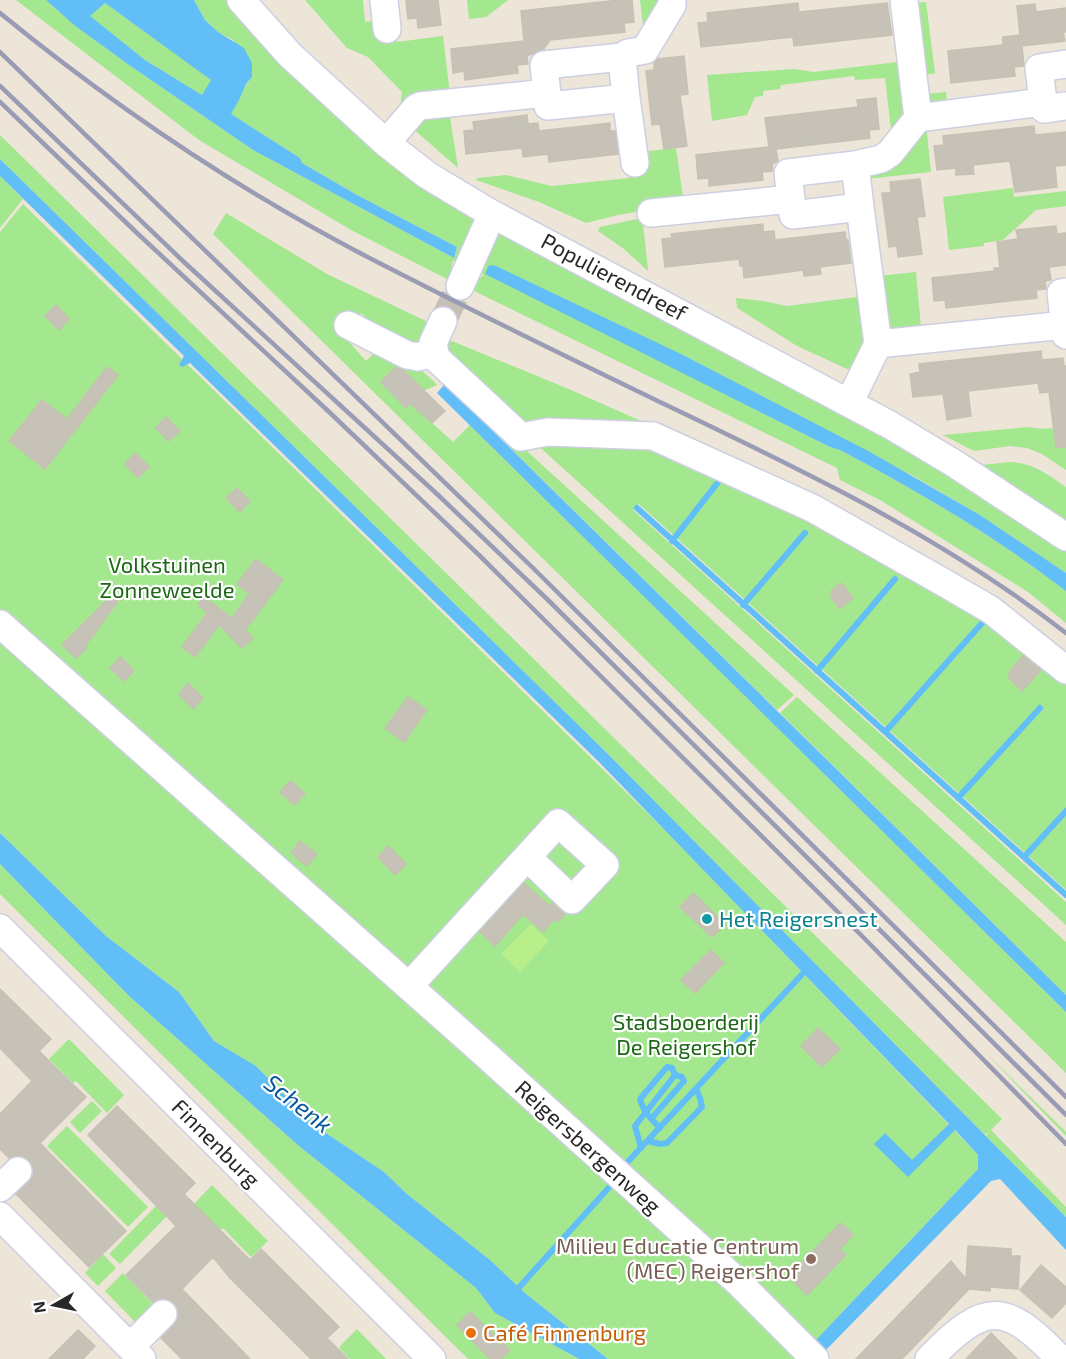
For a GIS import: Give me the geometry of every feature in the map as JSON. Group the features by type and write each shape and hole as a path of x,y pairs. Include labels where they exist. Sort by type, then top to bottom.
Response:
{"street":[{"name":"Populierendreef","path":"241,0 290,55 386,143 427,175 492,214 849,403 955,464 1066,537"},
{"path":"384,0 387,29"},
{"path":"626,98 548,106 544,65 622,57 628,53 645,50 672,5 672,0"},
{"path":"860,207 793,215 788,173 855,165 881,159 890,153 918,118 904,0"},
{"path":"622,57 635,163"},
{"path":"918,118 1055,104 1039,68 1066,64"},
{"path":"386,143 420,106 547,93"},
{"path":"849,403 878,344 855,165"},
{"path":"651,213 791,199"},
{"path":"459,286 492,214"},
{"path":"878,344 1065,330 1060,293 1066,292"},
{"path":"442,321 433,343 436,358 520,437 548,432 653,436 812,508 941,581 991,610 1066,670"},
{"path":"348,325 407,355 418,357 434,352"},
{"name":"Reigersbergenweg","path":"0,624 491,1059 739,1283 815,1359"},
{"path":"409,986 527,857"},
{"name":"Finnenburg","path":"0,928 432,1359"},
{"path":"0,1216 136,1353 163,1314"},
{"path":"929,1359 966,1324 990,1316 1003,1316 1018,1322 1060,1349"}],"green space":[{"path":"16,0 46,0 74,25 129,65 253,150 454,258 457,247 357,195 302,163 300,158 230,114 252,77 233,40 218,32 205,20 194,0 229,0 480,219 456,263 453,260 449,280 351,230 199,140"},
{"path":"305,0 363,0 365,22 379,20 395,30 397,42 443,36 450,95 399,115 402,92 368,57 347,48"},
{"path":"467,0 508,0 486,17 469,19"},
{"path":"640,0 666,0 645,42"},
{"path":"926,2 935,73 925,75 928,94 946,92 947,101 922,103 909,4"},
{"path":"105,3 212,80 202,95 145,60 89,16"},
{"path":"906,61 912,111 892,139 885,78 855,80 854,76 781,85 780,89 763,91 763,96 755,97 747,115 712,121 707,75 795,69 813,72"},
{"path":"449,111 458,168 411,127 420,116"},
{"path":"926,124 931,172 866,179 868,171"},
{"path":"0,135 1002,1119 991,1130 1066,1207 1066,1217 986,1136 990,1131 985,1135 608,754 0,159"},
{"path":"676,148 684,204 586,223 539,202 476,180 477,178 506,175 552,186 629,178 628,171 641,152"},
{"path":"0,176 23,199 0,228"},
{"path":"1013,188 1014,197 1066,191 1066,206 1036,210 1003,240 984,243 984,246 949,250 943,197"},
{"path":"23,204 669,834 978,1155 978,1169 815,1341 753,1280 755,1277 745,1267 736,1275 802,1359 608,1359 525,1293 490,1260 407,1194 384,1172 314,1125 256,1066 214,1041 179,992 106,936 0,833 0,232"},
{"path":"226,213 327,274 428,322 424,327 425,346 384,337 361,313 341,333 366,361 380,348 403,358 431,379 437,385 423,391 398,365 381,382 406,407 410,403 453,442 470,425 1066,1012 1066,1073 213,234"},
{"path":"651,216 643,223 648,271 624,249 598,231 600,227"},
{"path":"495,233 503,234 850,416 993,501 1066,551 1066,573 980,515 915,477 683,355 485,273 840,450 956,516 1011,551 1066,591 1066,623 1028,592 880,500 840,480 837,468 470,289 484,274 479,274"},
{"path":"916,272 921,328 887,332 878,276"},
{"path":"865,296 870,343 856,373 797,346 737,308 736,298 787,306"},
{"path":"442,337 666,432 1066,658 1066,890 639,504 633,510 1066,902 1066,925 533,441 526,428 443,356"},
{"path":"435,367 794,695 777,710 431,370"},
{"path":"1028,427 1042,429 1066,427 1066,470 1042,454 1027,448 1010,446 974,451 943,435"},
{"path":"1010,462 1033,467 1066,487 1066,523 982,465"},
{"path":"797,697 1066,942 1066,995 780,713"},
{"path":"0,864 129,996 299,1146 476,1288 495,1313 579,1359 468,1359 0,894"},
{"path":"531,924 549,941 520,972 501,954"},
{"path":"69,1039 124,1095 107,1113 76,1081 73,1083 49,1059"},
{"path":"986,1053 1066,1132 1066,1136"},
{"path":"92,1101 102,1111 80,1133 70,1122"},
{"path":"67,1126 148,1207 128,1227 47,1146"},
{"path":"212,1185 268,1241 251,1257 223,1228 220,1230 194,1204"},
{"path":"156,1206 167,1216 120,1264 109,1254"},
{"path":"103,1254 116,1268 98,1286 85,1273"},
{"path":"123,1273 159,1310 141,1328 105,1291"},
{"path":"357,1329 386,1359 350,1359 340,1349 340,1346"}],"water":[{"path":"46,0 194,0 205,20 218,32 244,48 252,63 252,77 231,114 300,158 302,163 357,195 457,247 454,258 253,150 74,25","holes":["105,3 211,80 202,95 145,60 90,16"]},
{"path":"0,159 608,754 1066,1217 1066,1250 1000,1179 991,1181 825,1351 815,1341 978,1169 978,1155 955,1130 908,1177 874,1144 885,1133 912,1160 949,1124 599,762 190,363 182,367 179,365 184,356 0,176"},
{"path":"489,265 496,266 683,355 870,452 980,515 1066,573 1066,591 984,533 899,482 840,450 485,274"},
{"path":"445,384 1066,995 1066,1012 437,393"},
{"path":"0,833 106,936 179,992 214,1041 256,1066 314,1125 384,1172 407,1194 490,1260 525,1293 608,1359 579,1359 495,1313 476,1288 299,1146 129,996 0,864"}],"building":[{"path":"438,0 441,25 418,28 417,18 408,19 406,1"},
{"path":"632,0 634,22 624,23 625,32 550,40 544,49 527,56 528,64 517,65 518,73 465,80 464,71 453,73 451,49 524,41 521,11"},
{"path":"798,3 799,12 887,3 892,35 794,46 793,37 701,47 698,23 708,22 707,13"},
{"path":"1035,4 1036,12 1066,8 1066,32 1063,32 1065,41 1022,46 1024,66 1014,67 1015,76 951,83 948,51 1003,45 1003,37 1020,35 1017,6"},
{"path":"684,56 688,94 680,95 687,146 664,149 660,124 652,125 646,71 654,70 654,63 657,59"},
{"path":"876,98 879,129 869,130 870,138 776,149 778,161 772,164 773,171 762,172 763,180 709,186 709,178 698,179 696,155 769,147 765,118 858,107 857,100"},
{"path":"527,115 528,124 538,123 539,131 610,123 610,131 615,131 618,154 549,162 548,154 523,157 522,148 466,154 464,131 474,130 473,122"},
{"path":"1034,126 1035,135 1066,132 1066,165 1055,166 1057,187 1015,192 1010,161 973,165 974,174 956,175 956,168 937,170 934,146 944,145 943,136"},
{"path":"920,179 925,216 917,217 922,254 898,257 897,246 889,247 882,193 891,193 890,182"},
{"path":"763,224 763,232 774,231 775,240 845,232 851,263 820,267 821,274 804,276 803,270 744,278 743,266 740,266 739,259 665,267 662,239 672,238 671,234"},
{"path":"1056,226 1057,234 1066,233 1066,265 1049,267 1051,280 1045,281 1046,289 1036,290 1037,298 946,308 945,300 934,301 932,278 995,271 994,268 1000,268 997,242 1018,239 1016,230"},
{"path":"56,305 69,319 59,330 45,316"},
{"path":"1041,351 1042,360 1063,358 1064,366 1066,366 1066,447 1056,448 1049,392 1040,393 1038,383 968,391 971,416 947,420 943,394 913,397 910,374 920,372 919,364"},
{"path":"107,367 118,375 45,469 9,441 42,400 67,419"},
{"path":"396,367 403,370 445,411 432,423 410,403 406,408 381,382"},
{"path":"166,417 180,431 169,441 156,428"},
{"path":"135,453 149,467 138,478 125,464"},
{"path":"237,488 250,501 240,512 226,498"},
{"path":"256,559 283,580 245,630 253,638 242,648 219,625 195,657 182,647 207,613 198,604 204,597 232,618 249,594 237,584"},
{"path":"841,583 853,598 840,609 831,597 831,591"},
{"path":"112,595 119,600 85,646 87,648 76,658 62,645"},
{"path":"1023,656 1041,670 1022,691 1009,678 1009,672"},
{"path":"121,657 134,671 124,681 110,668"},
{"path":"188,683 203,698 193,709 179,695"},
{"path":"408,697 427,710 404,742 385,728"},
{"path":"291,781 305,794 294,805 280,792"},
{"path":"300,841 317,854 307,866 291,853"},
{"path":"388,846 406,864 395,875 378,857"},
{"path":"524,883 550,906 552,903 565,914 558,922 554,919 543,932 523,914 495,946 480,932"},
{"name":"Het Reigersnest","path":"693,893 725,924 712,937 680,907"},
{"path":"711,950 724,963 695,993 681,980"},
{"path":"0,989 51,1039 39,1051 86,1097 40,1143 126,1231 89,1267 16,1194 33,1176 30,1161 22,1156 9,1158 0,1149 0,1114 32,1081 0,1048"},
{"path":"818,1028 840,1049 822,1067 801,1046"},
{"path":"117,1106 195,1183 184,1194 250,1260 261,1249 339,1327 327,1338 348,1359 311,1359 229,1277 213,1257 182,1289 250,1359 182,1359 161,1338 174,1325 178,1317 178,1309 168,1299 153,1302 126,1275 176,1226 88,1135"},
{"path":"841,1223 853,1235 840,1249 846,1255 807,1295 788,1276"},
{"path":"968,1246 1011,1249 1011,1256 1020,1256 1018,1289 990,1287 990,1291 969,1289 902,1359 856,1359 951,1261 966,1279"},
{"path":"1041,1265 1066,1287 1066,1303 1052,1318 1020,1290"},
{"path":"470,1312 510,1350 501,1359 490,1359 457,1325"},
{"path":"78,1330 95,1346 83,1359 49,1359"},
{"path":"991,1333 1017,1359 966,1359"}],"waterway":[{"path":"672,541 719,481"},
{"path":"637,508 1066,895"},
{"path":"743,605 805,533"},
{"path":"817,671 895,579"},
{"path":"886,731 983,622"},
{"path":"958,798 1040,708"},
{"path":"1024,857 1066,811"},
{"path":"623,1167 808,968"},
{"path":"641,1148 635,1126 675,1075 672,1068 667,1067 640,1099 645,1111 648,1115 660,1128"},
{"path":"651,1119 684,1081 682,1077 675,1075"},
{"path":"648,1141 667,1143 702,1107 696,1089"},
{"path":"514,1293 613,1183"}],"tunnel":[{"path":"443,321 460,286"}],"railway":[{"path":"0,13 139,118 187,151 286,212 423,285 870,507 971,566 1066,633"},
{"path":"0,52 532,567 1066,1097"},
{"path":"0,86 184,262 437,494 548,600 1066,1115"},
{"path":"0,102 480,556 863,937 1066,1144"}],"place":[{"name":"Het Reigersnest","path":"707,919"},
{"name":"Milieu Educatie Centrum (MEC) Reigershof","path":"811,1259"},
{"name":"Café Finnenburg","path":"471,1333"}],"park label":[{"name":"Volkstuinen Zonneweelde","path":"167,578"},
{"name":"Stadsboerderij De Reigershof","path":"686,1034"}],"water label":[{"name":"Schenk","path":"298,1104"}]}
